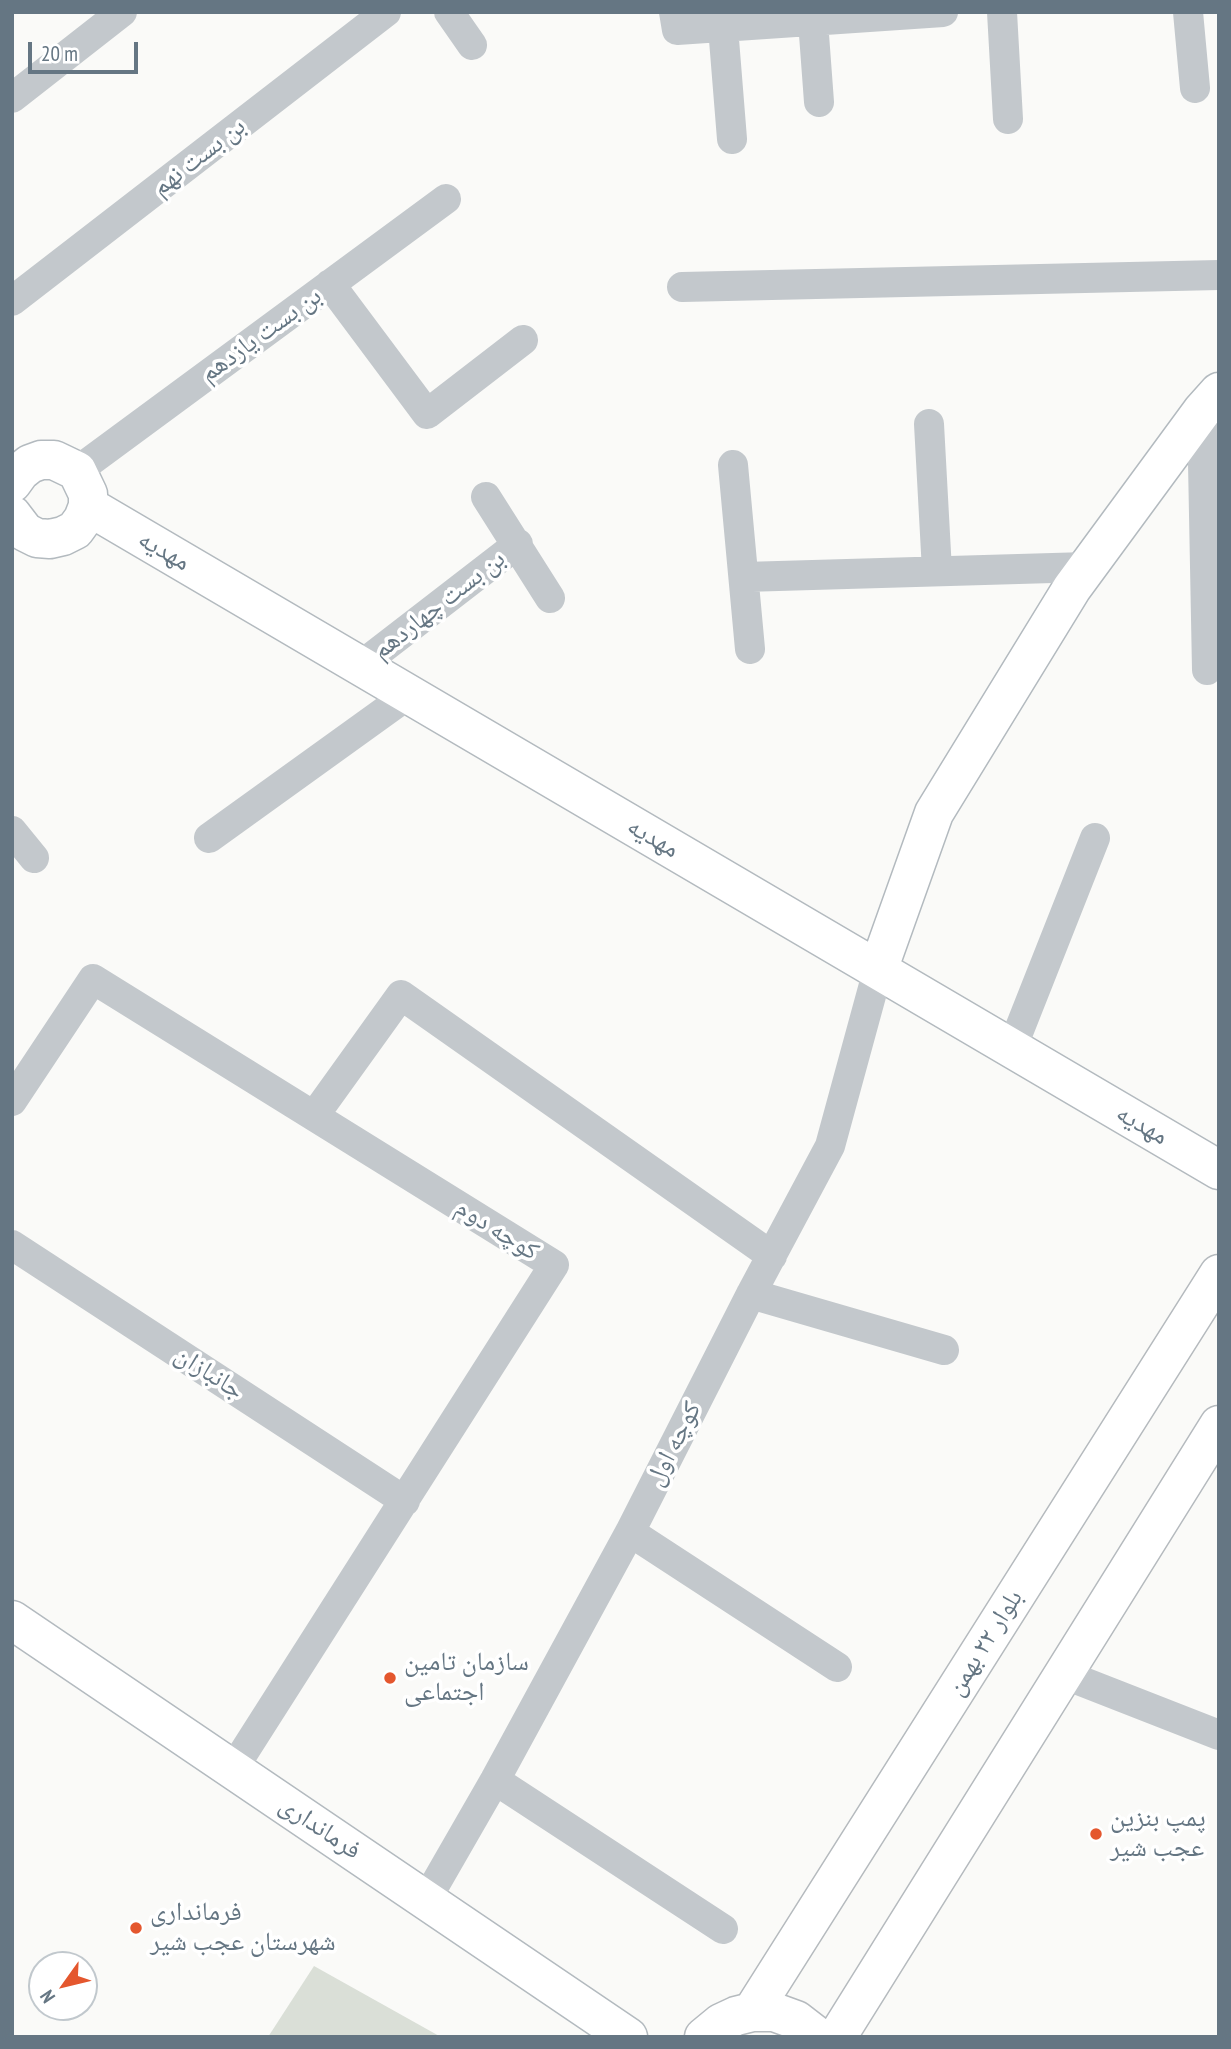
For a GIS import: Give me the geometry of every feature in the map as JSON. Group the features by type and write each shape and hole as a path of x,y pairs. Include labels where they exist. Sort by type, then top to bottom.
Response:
{"street":[{"path":"12,98 122,12"},
{"name":"بن بست نهم","path":"12,302 386,12"},
{"path":"449,12 472,45"},
{"path":"674,12 677,30 943,12"},
{"path":"1002,12 1008,119"},
{"path":"1188,12 1195,88"},
{"path":"813,21 819,103"},
{"path":"723,27 732,139"},
{"name":"بن بست یازدهم","path":"82,489 330,284 446,199"},
{"path":"682,287 1219,275"},
{"path":"330,284 427,414 523,340"},
{"path":"1207,670 1210,401"},
{"path":"878,970 934,813 1001,701 1087,567 1210,401"},
{"path":"929,424 937,571"},
{"name":"مهدیه","path":"12,483 30,464 41,460 54,460 82,489 360,666 1219,1170"},
{"path":"733,465 750,649"},
{"path":"13,520 37,538 63,536 75,530 83,519 82,489"},
{"path":"486,497 550,598"},
{"name":"بن بست چهاردهم","path":"360,666 518,544"},
{"path":"744,577 1087,567"},
{"path":"209,838 408,694"},
{"path":"12,831 34,858"},
{"path":"1012,1048 1095,838"},
{"name":"کوچه اول","path":"426,1900 495,1780 630,1532 830,1146 878,970"},
{"name":"کوچه دوم","path":"12,1101 93,979 554,1265 233,1769"},
{"path":"314,1116 401,995 772,1256"},
{"name":"جانبازان","path":"12,1245 405,1501"},
{"name":"بلوار ۲۲ بهمن","path":"752,2012 1219,1274"},
{"path":"751,1294 944,1350"},
{"path":"837,2037 1219,1426"},
{"path":"630,1532 837,1667"},
{"name":"فرمانداری","path":"12,1620 628,2037"},
{"path":"1063,1674 1219,1735"},
{"path":"495,1780 723,1929"},
{"path":"704,2037 721,2023 752,2012 774,2012 796,2020 818,2037"}],"shaded area":[{"path":"314,1966 441,2037 268,2037"}],"place":[{"name":"سازمان تامین اجتماعی","path":"390,1678"},
{"name":"پمپ بنزین عجب شیر","path":"1096,1834"},
{"name":"فرمانداری شهرستان عجب شیر","path":"136,1928"}]}
